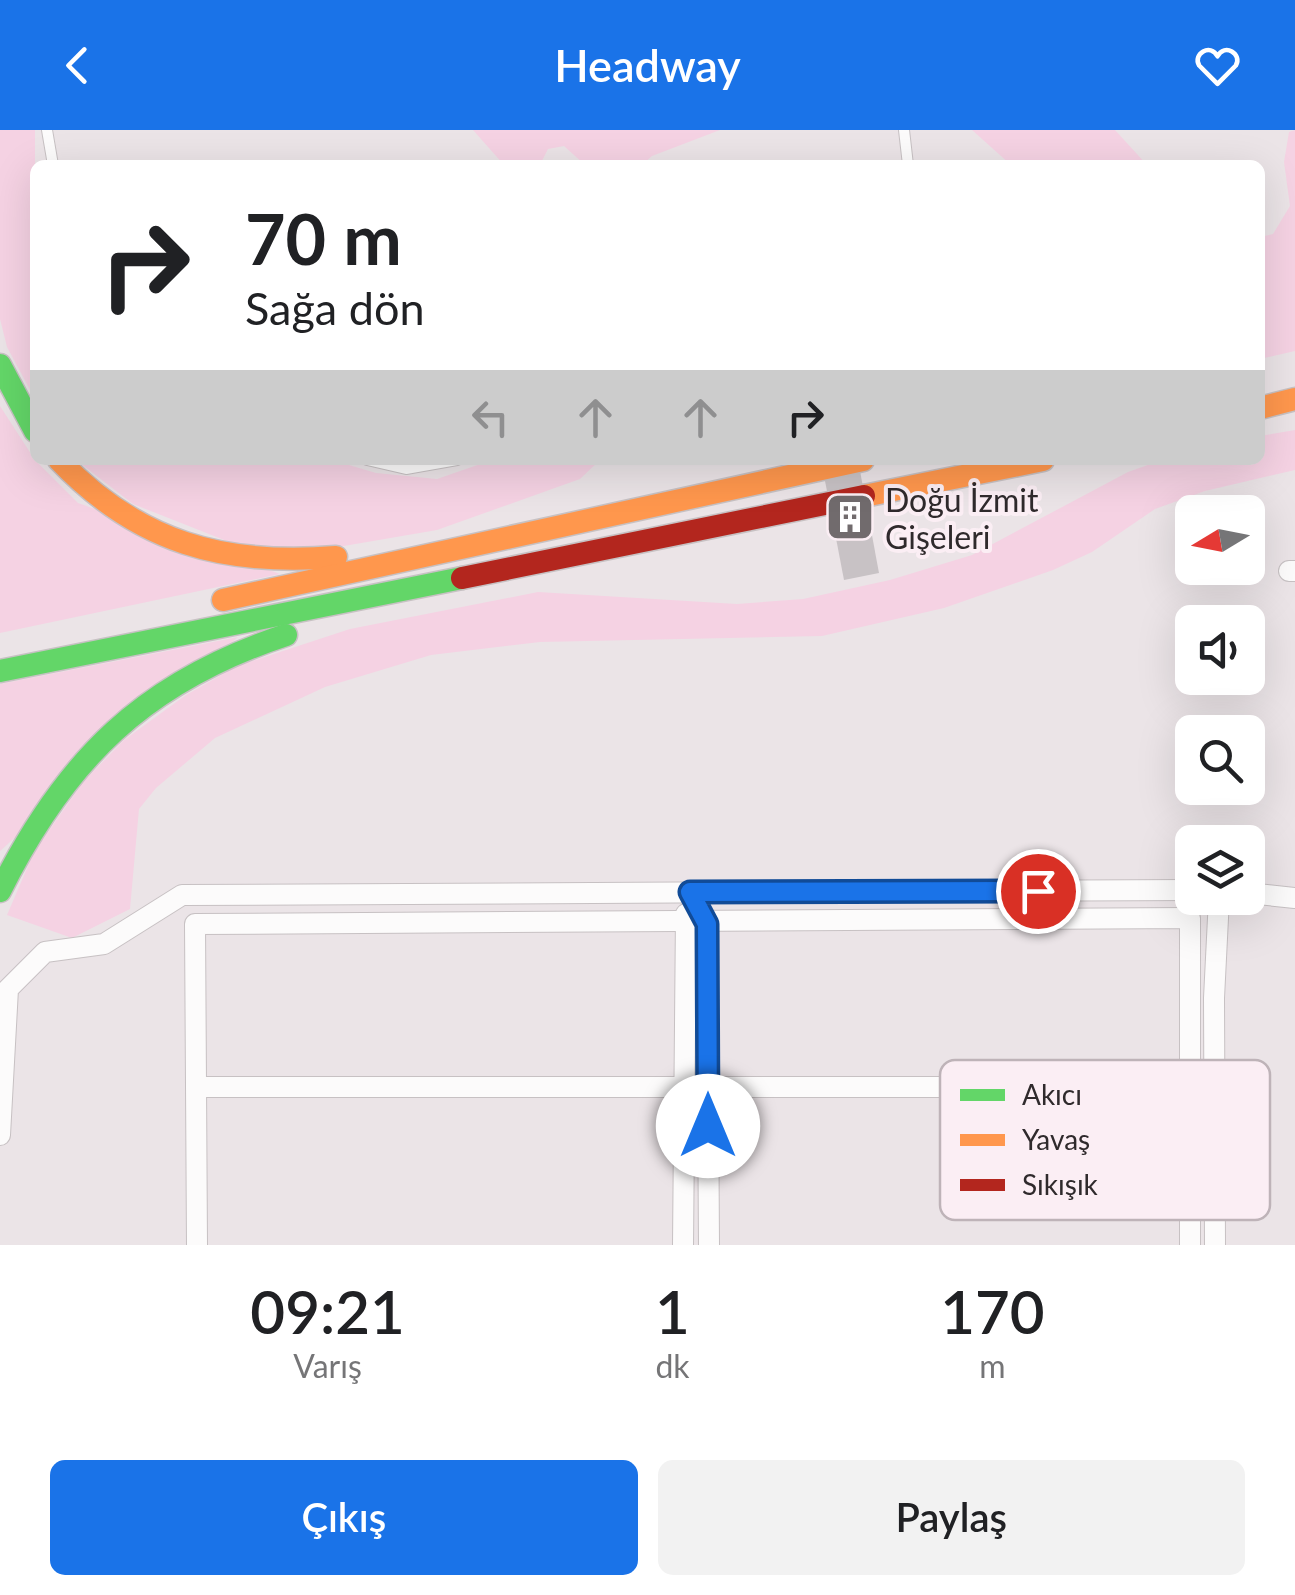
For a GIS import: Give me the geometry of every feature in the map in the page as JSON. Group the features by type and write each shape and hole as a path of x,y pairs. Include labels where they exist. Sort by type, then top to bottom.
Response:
{"highway":[{"path":"0,365 30,422"},
{"path":"1265,385 1295,377"},
{"path":"1265,407 1295,399"},
{"path":"64,465 116,514 176,542 235,558 304,561 523,538"},
{"path":"194,606 523,538 840,465"},
{"path":"8,669 1020,465"},
{"path":"0,891 24,836 69,773 123,722 197,667 267,640 529,566"}],"street":[{"path":"0,1135 8,989 45,952 104,944 182,895 1175,890"},
{"path":"690,892 707,924 709,1245"},
{"path":"683,1245 684,924 690,892"},
{"path":"1265,895 1295,898"},
{"path":"1214,1060 1218,915"},
{"path":"197,1245 195,924 707,924 1190,918 1190,1060"},
{"path":"197,1087 940,1086"},
{"path":"1215,1220 1215,1245"}],"lane":[{"path":"47,130 51,160"},
{"path":"904,130 907,160"},
{"path":"389,465 406,469 429,465"}],"shaded area":[{"path":"0,130 35,130 35,160 30,160 30,390 7,347 0,319"},
{"path":"473,130 720,130 648,160 579,160 564,146 548,149 542,160 500,160"},
{"path":"972,130 1115,130 1142,160 1005,160"},
{"path":"1295,130 1295,351 1265,358 1265,236 1273,234 1290,206 1284,162 1289,132"},
{"path":"0,406 30,452 30,465 40,465 78,503 280,574 0,633"},
{"path":"1295,430 1295,470 1194,495 1175,495 1175,502 1155,509 1092,552 1053,570 944,608 822,636 540,642 431,655 325,687 215,738 156,788 139,809 130,909 72,938 7,915 34,852 83,782 124,740 186,695 237,666 350,629 538,592 737,604 803,599 890,580 972,555 1148,465 1265,465 1265,435"},
{"path":"82,465 349,465 376,473 437,479 478,465 595,465 580,479 437,530 338,547 247,549 133,504"},
{"path":"238,637 0,851 0,684"}],"building":[{"name":"Doğu İzmit Gişeleri","path":"822,465 859,465 879,573 844,580"}],"traffic: fast":[{"path":"0,365 30,422"},
{"path":"0,671 462,578"},
{"path":"0,891 53,802 114,731 191,676 286,635"}],"traffic: slow":[{"path":"1265,407 1295,399"},
{"path":"64,465 120,511 185,543 257,557 336,557"},
{"path":"223,600 840,465"},
{"path":"864,496 1018,465"}],"traffic: jam":[{"path":"462,578 864,496"}],"place":[{"name":"Doğu İzmit Gişeleri","path":"850,517"}],"route":[{"path":"708,1126 707,924 690,892 1038,891"}]}
